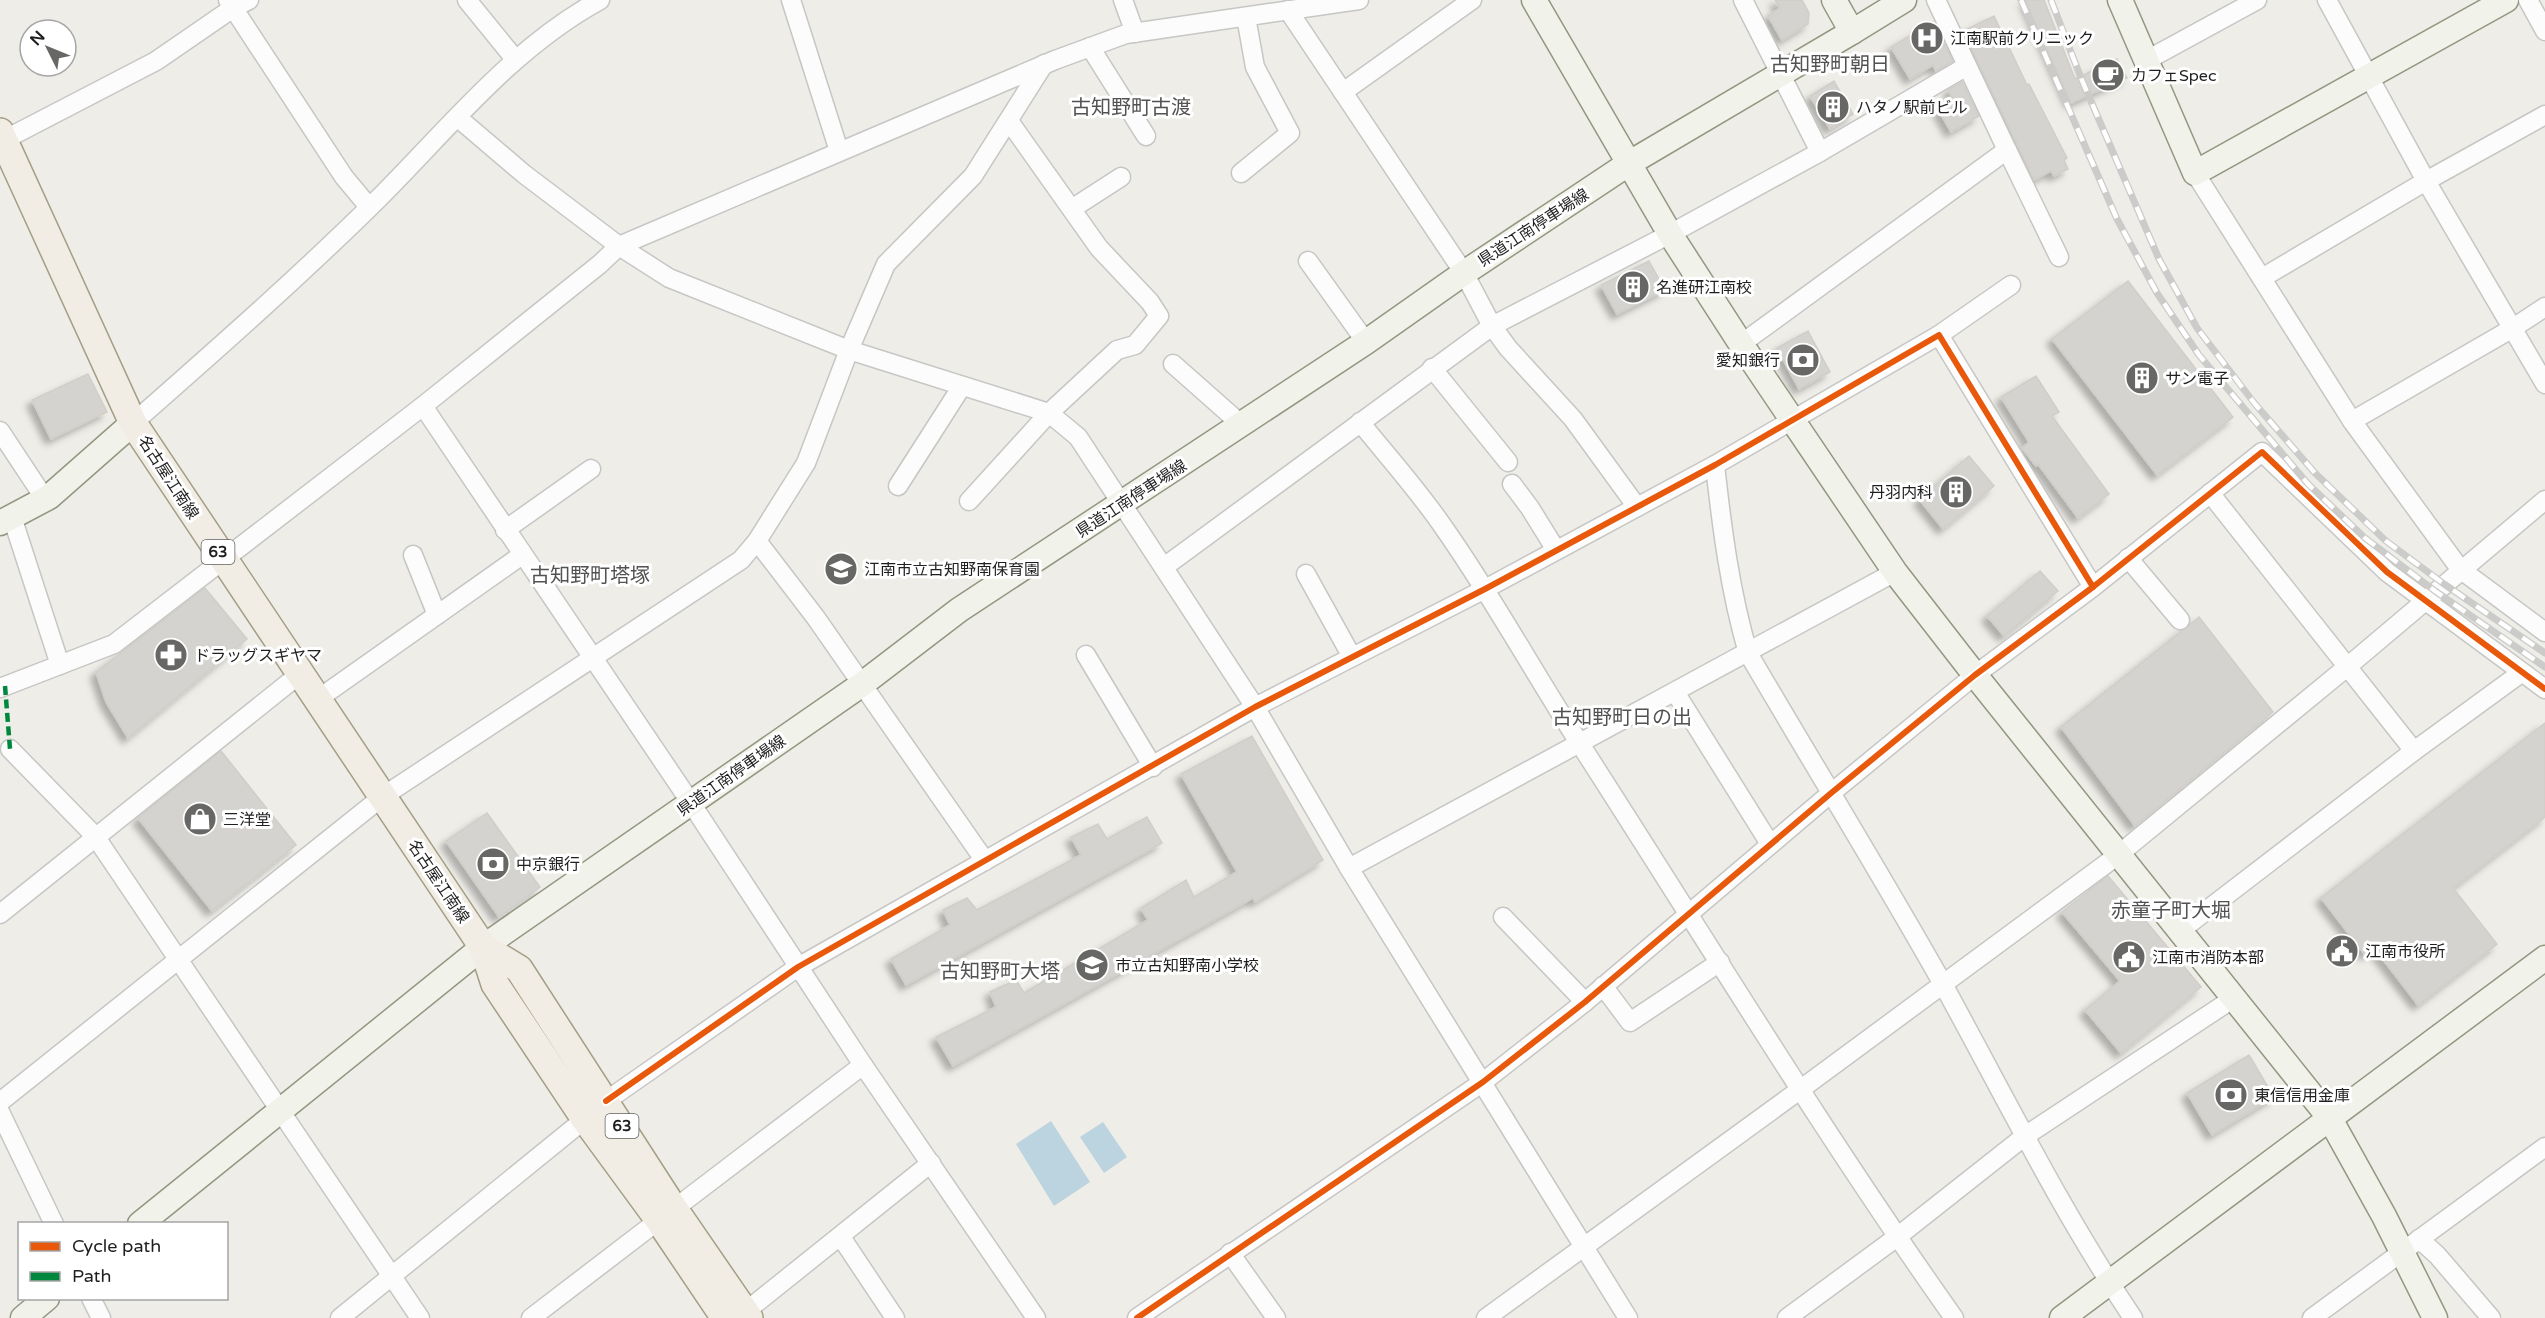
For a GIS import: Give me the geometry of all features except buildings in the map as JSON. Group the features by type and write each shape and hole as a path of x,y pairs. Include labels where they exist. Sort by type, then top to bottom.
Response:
{"main road":[{"name":"名古屋江南線","path":"1,138 133,423 483,947 495,984 585,1119 667,1214 739,1316"},
{"name":"名古屋江南線","path":"483,947 519,969 606,1101 667,1214"}],"street":[{"path":"467,0 515,59"},
{"path":"60,665 6,520 45,499 238,330 369,207 515,59 572,15 600,0"},
{"path":"791,0 839,151"},
{"path":"1123,0 1135,33"},
{"path":"0,688 114,644 423,406 600,264 619,246 1044,64 1090,47 1135,33 1359,0"},
{"path":"1343,92 1472,0"},
{"path":"1534,0 1670,234 1741,344 1895,572 2118,855 2330,1117 2411,1246 2435,1318"},
{"path":"1743,0 1821,152"},
{"path":"1834,0 1852,32"},
{"name":"県道江南停車場線","path":"142,1222 483,947 861,685 959,610 1366,342 1464,273 1628,164 1904,0"},
{"path":"1936,0 2059,257"},
{"path":"2120,0 2195,173 2352,421 2460,569 2545,632"},
{"path":"2147,60 2257,0"},
{"path":"2327,0 2426,181 2545,384"},
{"path":"2195,173 2370,78 2506,0"},
{"path":"2528,0 2545,31"},
{"path":"1,138 156,61 236,3 344,177 369,207"},
{"path":"1288,10 1464,273 1492,326 1508,348 1573,419 1637,507"},
{"path":"1241,173 1290,133 1255,67 1246,17"},
{"path":"1090,47 1146,136"},
{"path":"0,1102 382,797 741,560 757,541 806,463 849,350 886,264 973,176 1010,121 1044,64"},
{"path":"1164,567 1492,326 1670,234 1821,152 1967,66"},
{"path":"2262,278 2426,181 2545,115"},
{"path":"457,117 524,174 619,246 669,278 849,350 1049,413 1078,437 1255,707 1349,868 1628,1318"},
{"path":"969,501 1049,413 1117,350 1135,345 1160,316 1150,302 1099,248 1010,121"},
{"path":"1741,344 2007,150"},
{"path":"1073,208 1121,177"},
{"path":"1308,261 1366,342"},
{"path":"606,1101 798,967 1255,707 1485,589 1794,421 1938,335 2011,285"},
{"path":"2352,421 2513,328 2545,307"},
{"path":"1938,335 2093,587"},
{"path":"1173,364 1242,424"},
{"path":"1432,368 1508,462"},
{"path":"898,486 962,386"},
{"path":"423,406 691,803 863,1065 1036,1318"},
{"path":"1360,422 1443,525 1801,1089 1897,1237 1954,1318"},
{"path":"0,431 45,499"},
{"path":"1137,1318 1483,1082 1584,1002 1770,844 1975,675 2093,587 2262,452 2387,572 2545,689"},
{"path":"1715,465 1723,539 1738,616 1748,652 1943,984 2025,1136 2109,1283 2133,1318"},
{"path":"505,530 591,469"},
{"path":"1512,484 1556,550"},
{"path":"2210,493 2414,751"},
{"path":"1486,1318 2118,855 2347,667 2425,602 2460,569 2545,500"},
{"path":"757,541 816,618 985,861"},
{"path":"413,555 436,615"},
{"path":"318,699 522,555"},
{"path":"2128,558 2180,620"},
{"path":"1349,868 1895,572"},
{"path":"1306,574 1352,657"},
{"path":"1086,655 1153,767"},
{"path":"0,914 94,836 301,673"},
{"path":"2181,930 2414,751 2521,673"},
{"path":"1675,692 1770,844"},
{"path":"10,749 94,836 420,1318"},
{"path":"1503,916 1584,1002"},
{"path":"2062,1318 2545,958"},
{"path":"1603,986 1630,1022 1720,962"},
{"path":"1787,1318 1897,1237 2025,1136 2234,998"},
{"path":"531,1318 863,1065"},
{"path":"0,1112 53,1222"},
{"path":"340,1318 585,1119"},
{"path":"2312,1318 2545,1147"},
{"path":"739,1316 931,1163"},
{"path":"841,1237 895,1318"},
{"path":"2411,1246 2437,1255 2491,1318"},
{"path":"1230,1253 1276,1318"},
{"path":"23,1318 46,1300"},
{"path":"92,1300 101,1318"}],"water":[{"path":"1051,1121 1090,1182 1054,1206 1016,1144"},
{"path":"1103,1122 1127,1157 1104,1173 1080,1137"}],"railway":[{"path":"2021,0 2117,219 2157,293 2199,355 2308,484 2365,538 2435,591 2545,667"},
{"path":"2051,0 2081,78 2159,259 2197,328 2255,404 2315,473 2386,541 2545,653"}],"marked path":[{"path":"5,686 10,749"}],"cycle path":[{"path":"606,1101 798,967 1255,707 1485,589 1715,465 1939,335 2093,587"},
{"path":"1137,1318 1483,1082 1585,1002 1830,794 1975,675 2093,587 2262,452 2387,572 2545,689"}],"place":[{"name":"江南駅前クリニック","path":"1927,38"},
{"name":"カフェSpec","path":"2108,75"},
{"name":"ハタノ駅前ビル","path":"1833,107"},
{"name":"名進研江南校","path":"1633,287"},
{"name":"愛知銀行","path":"1803,360"},
{"name":"サン電子","path":"2142,378"},
{"name":"丹羽内科","path":"1956,492"},
{"name":"江南市立古知野南保育園","path":"841,569"},
{"name":"ドラッグスギヤマ","path":"171,655"},
{"name":"三洋堂","path":"200,819"},
{"name":"中京銀行","path":"493,864"},
{"name":"江南市役所","path":"2342,951"},
{"name":"江南市消防本部","path":"2129,957"},
{"name":"市立古知野南小学校","path":"1092,965"},
{"name":"東信信用金庫","path":"2231,1095"}],"district":[{"name":"古知野町朝日","path":"1830,64"},
{"name":"古知野町古渡","path":"1131,107"},
{"name":"古知野町塔塚","path":"590,575"},
{"name":"古知野町日の出","path":"1622,717"},
{"name":"赤童子町大堀","path":"2171,910"},
{"name":"古知野町大塔","path":"1000,971"}]}
